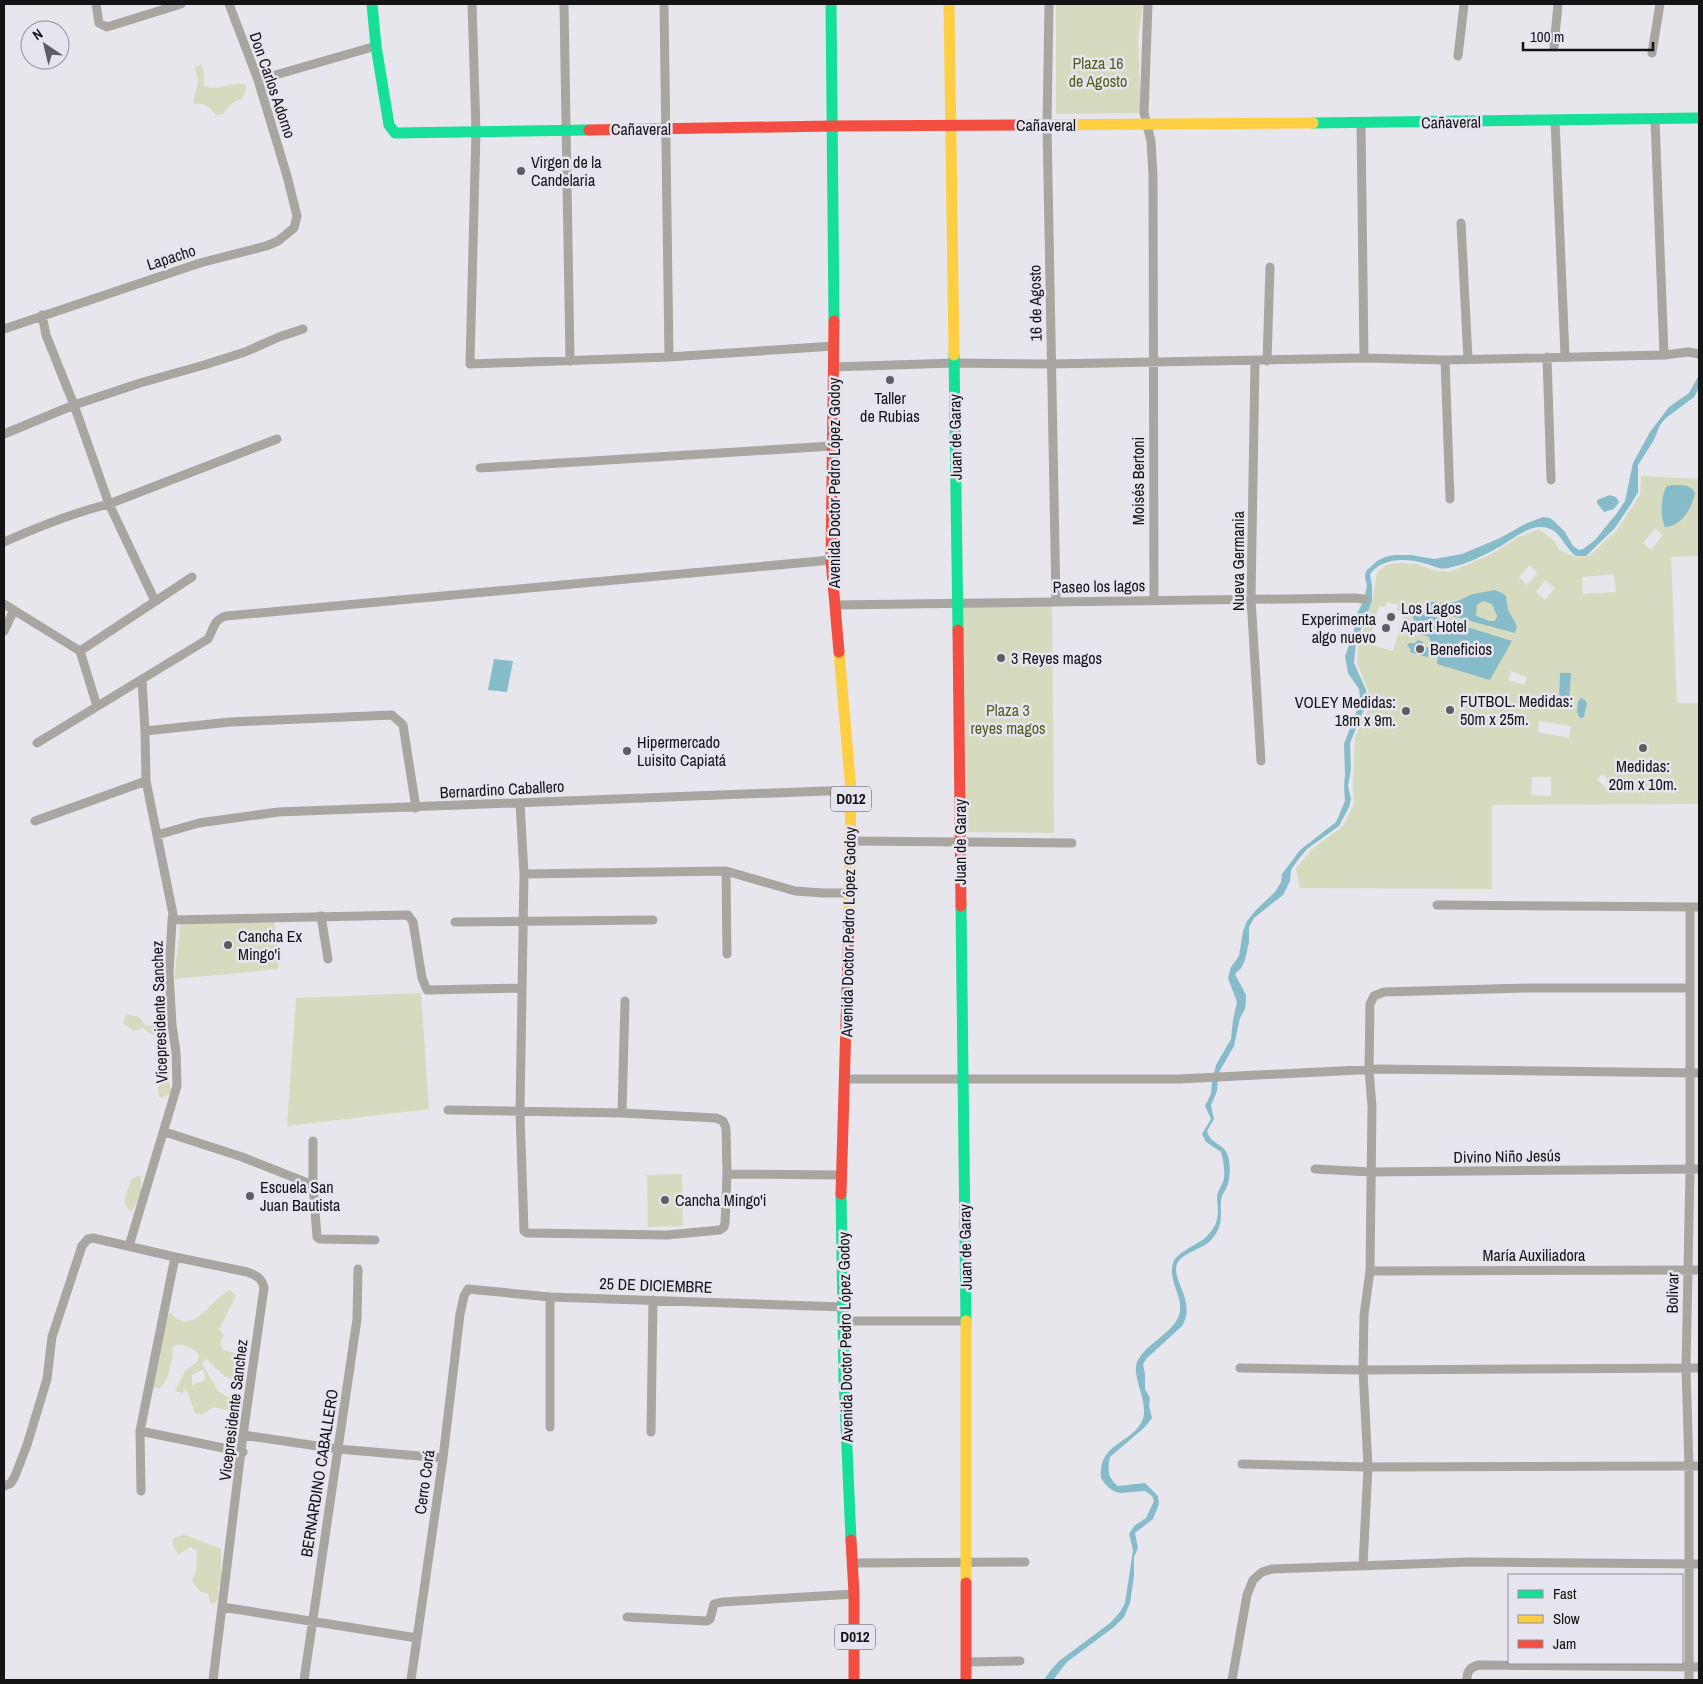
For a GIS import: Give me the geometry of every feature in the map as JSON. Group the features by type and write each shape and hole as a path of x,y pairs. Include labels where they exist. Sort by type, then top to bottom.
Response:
{"street":[{"path":"96,4 100,23 107,26 181,4"},
{"name":"Don Carlos Adorno","path":"229,4 258,80 287,176"},
{"path":"258,80 376,46 372,4"},
{"path":"472,4 476,130 470,364 570,362 834,346"},
{"path":"564,4 570,362"},
{"path":"664,4 669,357"},
{"name":"Avenida Doctor Pedro López Godoy","path":"831,4 834,346 831,560 851,790 850,893 841,1174 844,1379 853,1563 854,1680"},
{"name":"Juan de Garay","path":"949,4 966,1321 966,1680"},
{"name":"16 de Agosto","path":"1049,4 1047,125 1050,364 1056,601"},
{"name":"Moisés Bertoni","path":"1148,4 1144,113 1151,141 1153,175 1154,600"},
{"path":"1458,56 1464,4"},
{"path":"1554,47 1558,4"},
{"path":"1652,53 1660,4"},
{"name":"Cañaveral","path":"376,46 389,125 392,131 402,133 476,130 1361,123 1699,118"},
{"path":"1655,119 1664,355"},
{"path":"1555,120 1565,356"},
{"path":"1361,123 1364,358"},
{"name":"Lapacho","path":"4,329 200,263 247,252 278,241 294,228 297,216 287,176"},
{"path":"1461,223 1468,359"},
{"path":"1267,361 1270,267"},
{"path":"42,315 46,335 74,405 109,504 156,601"},
{"path":"4,434 74,405 245,352 279,337 303,330"},
{"path":"833,367 954,363 1050,364 1364,358 1445,360 1664,355 1688,352 1699,354"},
{"path":"1547,357 1551,480"},
{"path":"1445,360 1450,500"},
{"name":"Nueva Germania","path":"1255,361 1251,599 1261,761"},
{"path":"4,542 80,511 109,504 277,439"},
{"path":"480,468 832,446"},
{"path":"37,743 208,639 218,618 226,616 831,560"},
{"path":"80,651 192,578"},
{"name":"Paseo los lagos","path":"834,605 958,602 1364,599"},
{"path":"4,604 80,651 97,706"},
{"path":"4,631 14,610"},
{"name":"Vicepresidente Sanchez","path":"129,1246 165,1132 177,1086 169,973 173,914 146,781 142,680"},
{"path":"145,731 230,722 392,715 403,725 416,808"},
{"path":"35,821 146,781"},
{"name":"Bernardino Caballero","path":"157,835 199,823 278,812 851,790"},
{"path":"448,1110 520,1112 622,1113 716,1118 723,1121 726,1128 727,1174 724,1227 720,1230 659,1235 527,1232 523,1228 520,1112 524,874 520,803"},
{"path":"851,841 1072,843"},
{"path":"524,874 726,871 795,891 850,893"},
{"path":"726,871 726,954"},
{"path":"1437,905 1695,907"},
{"name":"Bolivar","path":"1689,1680 1695,1564 1686,1368 1688,1270 1695,1169 1694,1074 1690,988 1695,907"},
{"path":"172,920 408,914 413,922 422,978 427,990 522,988"},
{"path":"321,916 328,959"},
{"path":"455,922 653,920"},
{"path":"1363,1565 1368,1467 1363,1370 1364,1315 1370,1271 1372,1107 1370,1004 1374,996 1384,992 1529,988 1690,988"},
{"path":"622,1113 625,1001"},
{"path":"845,1079 1202,1078 1370,1069 1694,1074"},
{"path":"165,1132 242,1157 313,1184"},
{"path":"313,1141 313,1184 317,1237 320,1239 375,1240"},
{"name":"Divino Niño Jesús","path":"1315,1169 1371,1172 1695,1169"},
{"path":"727,1174 841,1174"},
{"name":"Vicepresidente Sanchez","path":"4,1486 10,1483 15,1476 28,1445 47,1378 52,1337 82,1246 88,1239 92,1238 247,1272 255,1275 262,1281 264,1288 212,1680"},
{"path":"141,1491 140,1431 175,1257"},
{"name":"BERNARDINO CABALLERO","path":"304,1680 357,1319 358,1269"},
{"name":"María Auxiliadora","path":"1370,1271 1699,1270"},
{"name":"25 DE DICIEMBRE","path":"468,1290 550,1298 653,1300 843,1308"},
{"name":"Cerro Corá","path":"411,1680 443,1458 460,1314 464,1296 468,1290"},
{"path":"550,1298 550,1428"},
{"path":"651,1432 653,1300"},
{"path":"844,1321 966,1321"},
{"path":"1240,1368 1363,1370 1699,1368"},
{"path":"140,1431 242,1452"},
{"path":"243,1435 338,1449 443,1458"},
{"path":"1242,1464 1368,1467 1699,1466"},
{"path":"853,1563 1025,1562"},
{"path":"1232,1680 1247,1595 1253,1580 1262,1572 1272,1569 1469,1562 1695,1564"},
{"path":"627,1617 707,1621 710,1619 714,1604 722,1602 854,1594"},
{"path":"222,1607 417,1638"},
{"path":"966,1662 1020,1661"},
{"path":"1467,1680 1469,1671 1479,1665 1699,1667"}],"green space":[{"name":"Plaza 16 de Agosto","path":"1056,4 1143,4 1138,39 1141,113 1056,114"},
{"path":"201,64 204,71 204,86 215,88 236,84 246,85 242,99 229,106 223,114 216,115 206,106 193,103 198,81 195,67"},
{"path":"1641,476 1699,479 1699,556 1671,557 1677,703 1699,703 1699,804 1492,805 1492,889 1300,888 1296,869 1311,850 1343,826 1354,804 1355,737 1369,707 1368,691 1357,663 1358,645 1372,601 1377,573 1386,565 1400,563 1417,564 1432,570 1449,572 1488,556 1519,537 1539,529 1554,541 1559,550 1576,557 1589,556 1617,530 1640,495","holes":["1655,528 1663,535 1651,550 1643,543","1530,565 1538,573 1527,585 1519,577","1614,574 1616,592 1583,594 1582,577","1545,580 1555,588 1545,600 1536,592","1387,602 1398,605 1397,611 1404,613 1393,651 1368,644 1379,606 1385,607","1511,671 1527,677 1524,685 1508,680","1578,701 1587,708 1584,717 1578,715","1539,721 1571,726 1569,738 1538,732","1603,774 1612,785 1607,790 1597,779","1532,777 1551,777 1551,796 1531,795"]},
{"name":"Plaza 3 reyes magos","path":"1052,606 1054,833 964,832 962,607"},
{"name":"Cancha Ex Mingo'i","path":"274,920 279,969 174,979 181,922"},
{"path":"421,993 429,1109 287,1126 296,998"},
{"path":"128,1014 139,1017 145,1025 155,1026 162,1022 164,1030 158,1035 151,1034 143,1028 133,1031 123,1023 125,1016"},
{"path":"165,1079 168,1079 172,1093 162,1098 159,1097 158,1087"},
{"name":"Cancha Mingo'i","path":"682,1174 683,1226 648,1227 647,1175"},
{"path":"141,1176 141,1196 132,1211 126,1205 125,1197 131,1180"},
{"path":"230,1290 236,1295 219,1330 224,1335 220,1344 223,1350 244,1355 247,1365 246,1371 241,1380 236,1380 226,1377 206,1359 202,1363 217,1389 232,1402 234,1411 213,1407 202,1415 195,1413 186,1388 182,1393 175,1391 185,1371 197,1362 199,1355 191,1348 180,1345 173,1346 170,1369 163,1385 160,1389 147,1385 163,1315 171,1313 179,1320 187,1321 195,1319","holes":["204,1370 205,1380 192,1385 192,1375"]},
{"path":"183,1534 221,1549 221,1578 218,1588 218,1599 214,1604 210,1603 207,1593 200,1592 192,1581 196,1571 197,1550 190,1547 178,1555 173,1546 173,1539"}],"water":[{"path":"1699,375 1699,388 1694,397 1666,418 1660,425 1654,440 1638,465 1638,492 1631,504 1615,528 1586,556 1576,556 1554,531 1548,528 1537,527 1469,562 1448,568 1437,568 1419,562 1396,560 1382,564 1370,574 1372,601 1356,642 1354,663 1367,696 1366,705 1350,743 1351,769 1348,786 1351,799 1349,807 1339,826 1307,849 1298,860 1291,870 1290,881 1283,895 1254,918 1249,927 1249,942 1245,960 1242,967 1235,974 1246,995 1245,1009 1240,1018 1234,1046 1218,1074 1217,1091 1211,1105 1214,1119 1207,1131 1211,1139 1224,1149 1230,1164 1227,1187 1221,1199 1220,1226 1211,1240 1183,1257 1177,1264 1177,1277 1187,1308 1186,1317 1182,1326 1147,1358 1143,1364 1145,1389 1150,1398 1149,1405 1152,1418 1145,1427 1110,1457 1109,1473 1112,1480 1118,1486 1145,1483 1158,1496 1159,1504 1153,1519 1135,1533 1138,1548 1134,1557 1134,1576 1130,1603 1124,1617 1114,1627 1067,1662 1053,1680 1044,1680 1059,1661 1110,1623 1125,1603 1133,1550 1129,1534 1134,1526 1146,1518 1154,1501 1152,1496 1145,1491 1120,1493 1112,1490 1101,1478 1101,1467 1109,1451 1136,1430 1144,1415 1143,1399 1136,1367 1142,1354 1166,1333 1179,1315 1180,1302 1172,1276 1173,1263 1178,1256 1205,1238 1216,1222 1218,1214 1217,1196 1224,1178 1223,1161 1221,1152 1206,1142 1202,1134 1211,1119 1205,1106 1211,1094 1216,1065 1231,1039 1237,1002 1228,978 1231,967 1239,956 1243,931 1247,921 1256,910 1275,892 1281,882 1282,874 1300,850 1336,822 1345,801 1344,744 1360,698 1359,689 1348,673 1345,656 1353,635 1356,616 1364,599 1367,586 1366,571 1377,561 1394,555 1411,555 1434,559 1462,554 1543,517 1550,518 1555,522 1565,532 1573,546 1579,550 1583,549 1595,540 1625,501 1633,463 1650,432 1669,407 1689,393"},
{"path":"1682,485 1691,488 1695,493 1689,510 1681,520 1665,527 1662,518 1662,500 1667,486"},
{"path":"1610,495 1616,497 1619,502 1614,509 1604,512 1597,503 1597,500"},
{"path":"1495,590 1506,596 1508,610 1517,626 1515,633 1426,609 1426,601 1440,603 1455,602 1473,594","holes":["1483,601 1492,604 1497,616 1495,621 1476,616 1477,605"]},
{"path":"1415,611 1512,641 1490,680 1437,664 1438,656 1432,649 1429,637 1420,634 1413,620","holes":["1458,647 1468,649 1470,654 1467,657 1455,654 1454,650"]},
{"name":"Beneficios","path":"1418,640 1423,642 1423,648 1428,647 1431,649 1432,655 1427,657 1410,652 1410,648 1407,646 1409,643 1415,643"},
{"path":"494,659 513,661 507,692 488,690"},
{"path":"1560,673 1571,673 1569,703 1559,703"},
{"path":"1581,698 1587,704 1584,717 1580,718 1577,708 1578,701"}],"traffic: fast":[{"path":"372,4 376,46 389,125 395,133 589,130"},
{"path":"831,4 834,321"},
{"path":"1313,123 1699,118"},
{"path":"954,355 958,630"},
{"path":"961,906 966,1321"},
{"path":"841,1194 844,1379 851,1540"}],"traffic: slow":[{"path":"949,4 954,355"},
{"path":"1022,125 1313,123"},
{"path":"839,652 851,790 849,920"},
{"path":"966,1321 966,1583"}],"traffic: jam":[{"path":"589,130 1022,125"},
{"path":"834,321 831,560 839,652"},
{"path":"958,630 961,906"},
{"path":"841,1194 849,920"},
{"path":"851,1540 854,1594 854,1680"},
{"path":"966,1583 966,1680"}],"place":[{"name":"Virgen de la Candelaria","path":"521,171"},
{"name":"Taller de Rubias","path":"890,380"},
{"name":"Los Lagos Apart Hotel","path":"1391,617"},
{"name":"Experimenta algo nuevo","path":"1386,628"},
{"name":"Beneficios","path":"1420,649"},
{"name":"3 Reyes magos","path":"1001,658"},
{"name":"FUTBOL. Medidas: 50m x 25m.","path":"1450,710"},
{"name":"VOLEY Medidas: 18m x 9m.","path":"1406,711"},
{"name":"Medidas: 20m x 10m.","path":"1643,748"},
{"name":"Hipermercado Luisito Capiatá","path":"627,751"},
{"name":"Cancha Ex Mingo'i","path":"228,945"},
{"name":"Escuela San Juan Bautista","path":"250,1196"},
{"name":"Cancha Mingo'i","path":"665,1200"}]}
